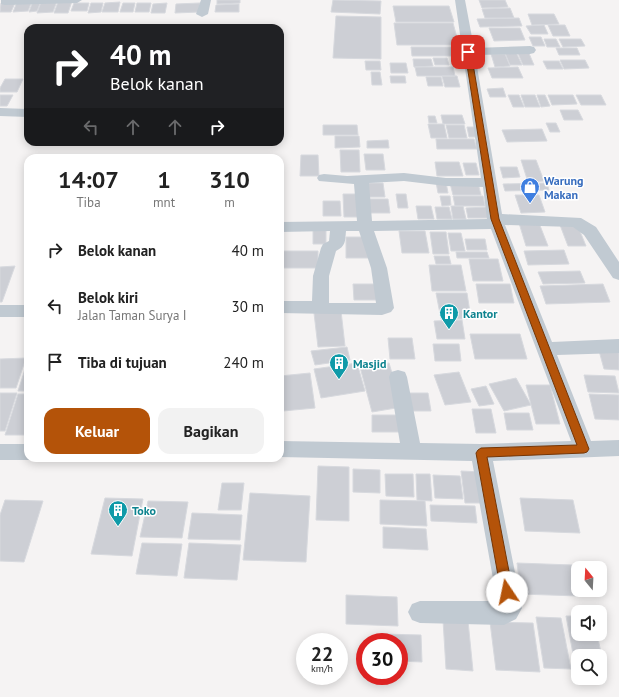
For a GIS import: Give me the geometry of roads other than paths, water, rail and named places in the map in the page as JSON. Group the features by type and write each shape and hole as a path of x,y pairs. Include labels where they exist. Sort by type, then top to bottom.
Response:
{"street":[{"path":"5,2 32,0 77,0"},
{"path":"202,14 206,0"},
{"path":"460,0 488,183 496,222 547,349 584,449"},
{"path":"468,52 530,50"},
{"path":"0,112 24,113"},
{"path":"324,178 347,180 404,177 446,182 488,183"},
{"path":"284,308 385,308 379,268 365,226 361,179"},
{"path":"284,227 496,222 576,222 590,231 619,274"},
{"path":"320,307 321,276 329,248 337,244 338,226"},
{"path":"0,311 24,311"},
{"path":"547,349 619,346"},
{"path":"398,377 411,451"},
{"path":"284,449 481,453 619,448"},
{"path":"0,452 24,452"},
{"path":"420,612 504,613 510,608 481,453"}],"place":[{"name":"Warung Makan","path":"530,204"},
{"name":"Kantor","path":"449,330"},
{"name":"Masjid","path":"339,380"},
{"name":"Toko","path":"118,527"}]}
